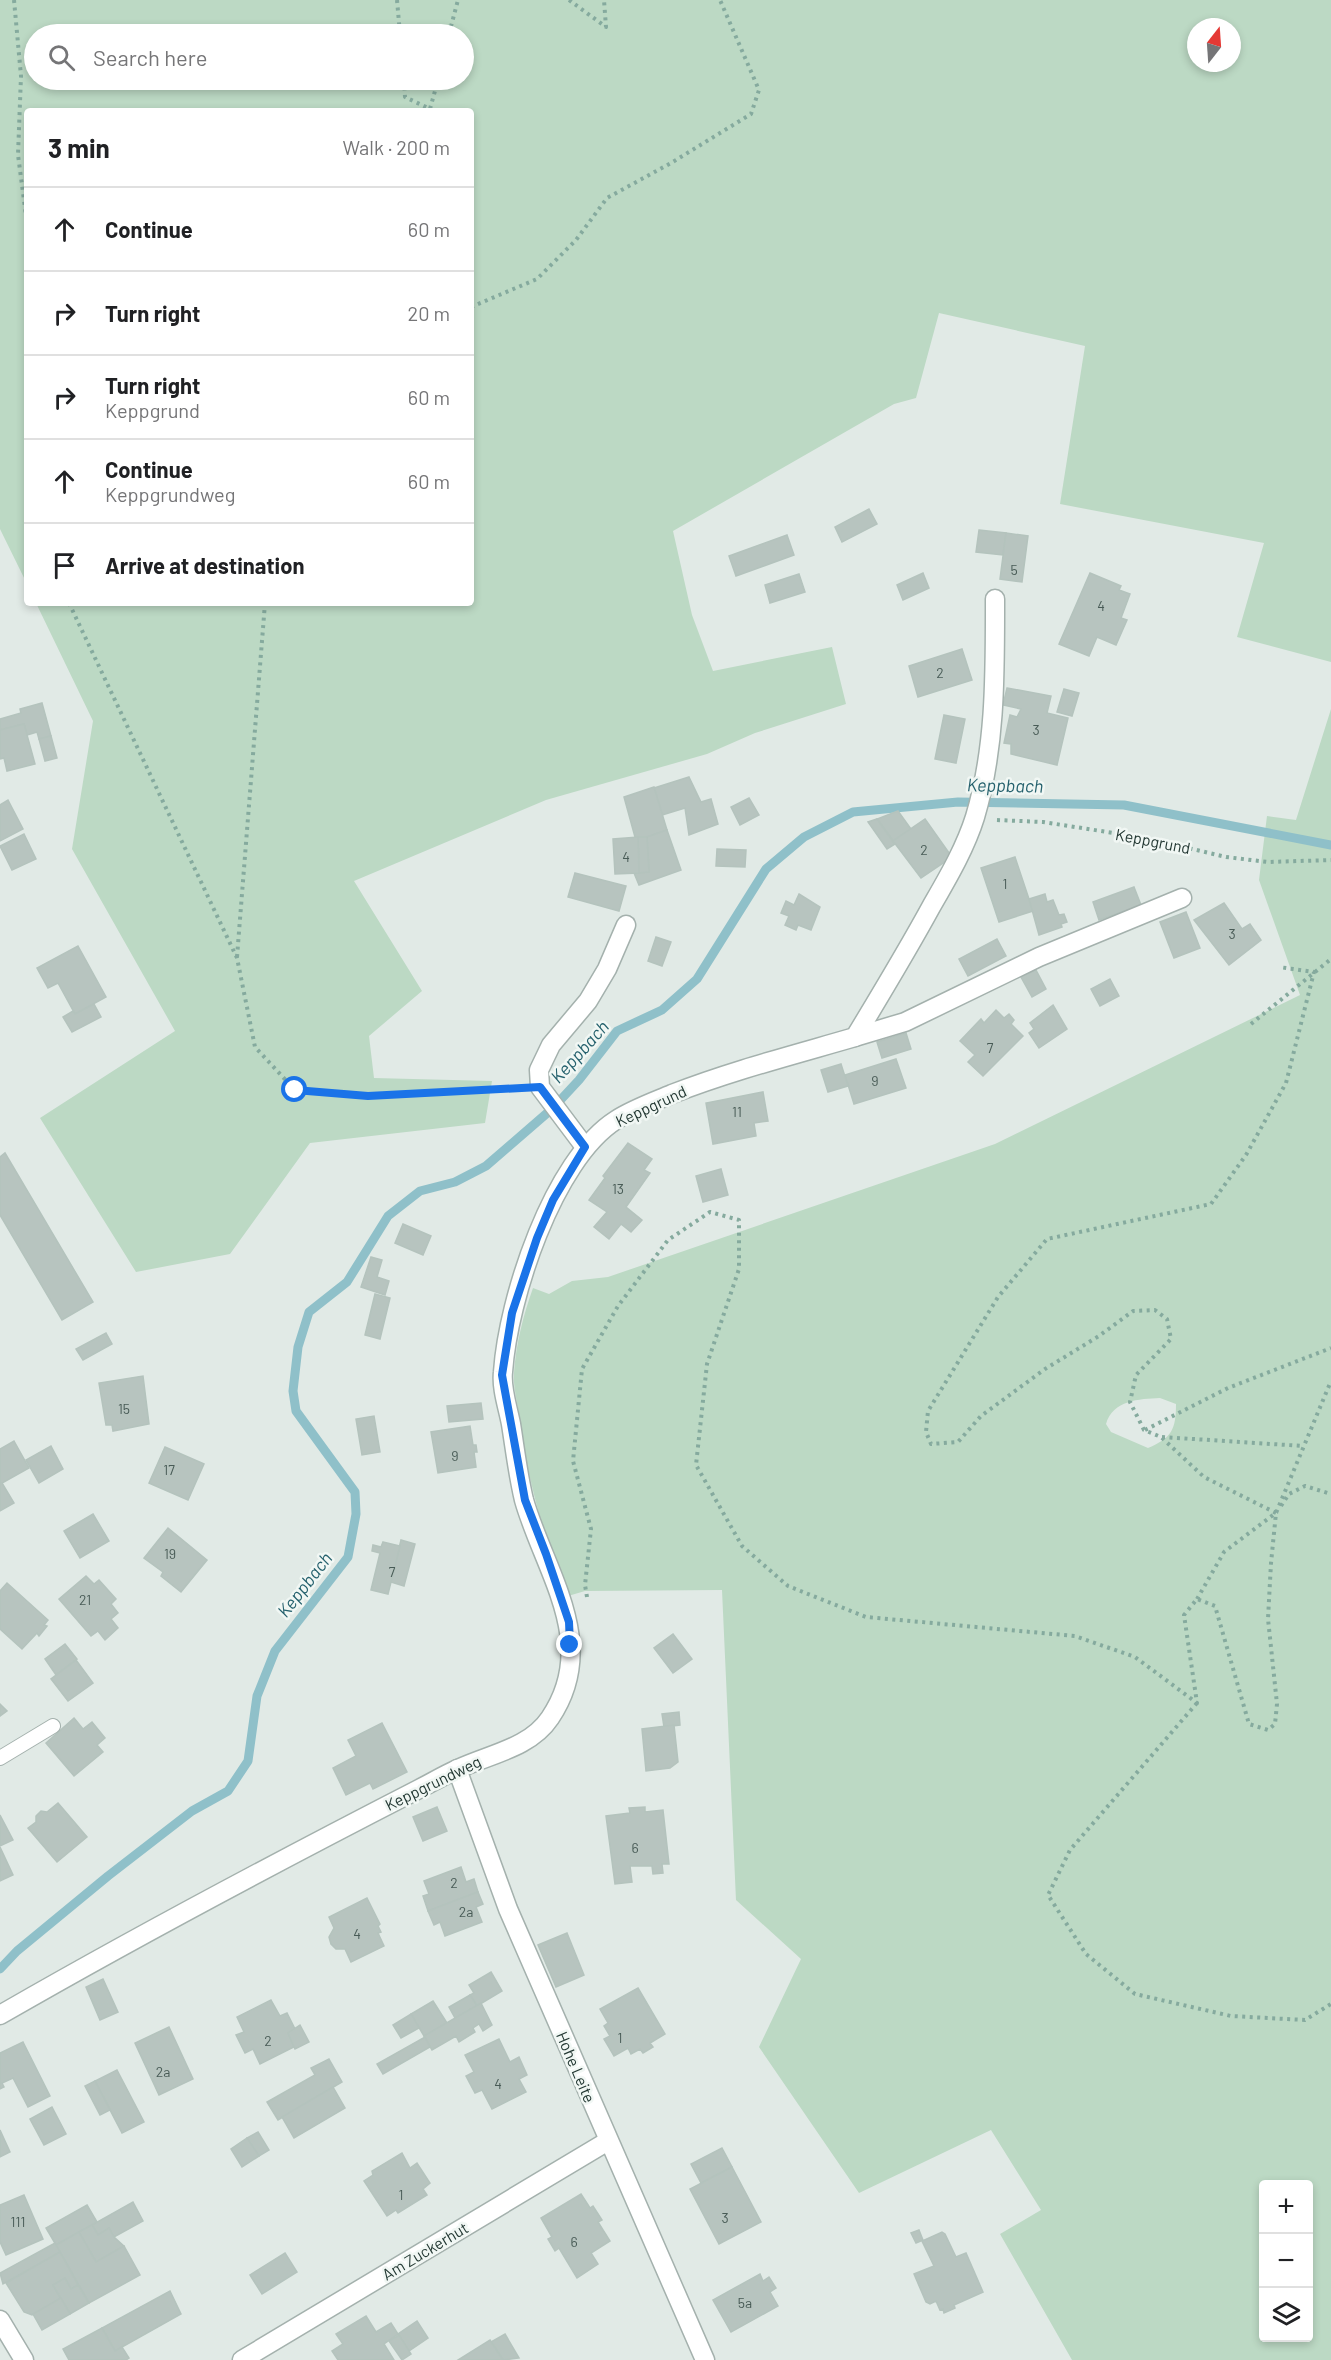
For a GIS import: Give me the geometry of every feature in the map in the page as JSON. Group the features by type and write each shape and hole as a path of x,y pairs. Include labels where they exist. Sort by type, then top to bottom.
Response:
{"street":[{"path":"855,1037 954,867 974,819 984,780 995,677 995,599"},
{"name":"Keppgrund","path":"502,1375 512,1313 537,1238 553,1200 585,1147 614,1121 645,1105 708,1080 905,1022 1039,957 1182,898"},
{"path":"585,1147 544,1093 539,1070 550,1045 588,1001 607,969 626,925"},
{"name":"Keppgrundweg","path":"0,2015 218,1893 457,1769 528,1740 550,1718 561,1695 570,1666 569,1622 525,1500 502,1375"},
{"name":"Hohe Leite","path":"457,1769 508,1909 705,2360"},
{"name":"Am Zuckerhut","path":"242,2360 608,2141"},
{"path":"0,2320 24,2360"}],"lane":[{"path":"0,1758 53,1726"}],"path":[{"path":"14,0 21,76 18,155 24,200"},
{"path":"397,0 399,24"},
{"path":"452,24 458,0"},
{"path":"569,0 606,27 604,0"},
{"path":"474,306 537,279 576,240 607,198 671,163 751,114 759,90 720,0"},
{"path":"405,90 405,97 428,108"},
{"path":"430,108 435,90"},
{"path":"70,606 237,958 255,1047 295,1090 368,1096 544,1093"},
{"path":"237,958 265,606"},
{"name":"Keppgrund","path":"974,819 1054,824 1146,838 1226,857 1268,862 1331,860"},
{"path":"1251,1024 1331,959"},
{"path":"1279,967 1314,972"},
{"path":"1302,1446 1161,1437 1144,1430 1130,1402 1136,1375 1171,1339 1167,1319 1155,1310 1133,1311 1099,1336 1045,1369 981,1416 958,1442 931,1444 926,1432 928,1411 998,1297 1047,1239 1211,1204 1246,1155 1286,1083 1314,972"},
{"path":"588,1604 585,1585 591,1529 573,1461 582,1369 618,1306 668,1240 710,1212 739,1220 740,1269 706,1364 696,1465 742,1546 788,1586 866,1617 1075,1636 1135,1657 1197,1703"},
{"path":"1144,1430 1228,1388 1331,1348"},
{"path":"1197,1599 1215,1606 1250,1724 1268,1730 1275,1724 1277,1704 1268,1619 1270,1563 1276,1513 1302,1446 1331,1382"},
{"path":"1161,1437 1204,1477 1276,1513"},
{"path":"1331,1494 1305,1486 1289,1494 1276,1513 1224,1552 1197,1599 1184,1615 1197,1703 1070,1850 1048,1895 1086,1954 1135,1994 1231,2016 1305,2020 1331,2004"}],"green space":[{"path":"0,0 1331,0 1331,662 1237,637 1264,543 1060,504 1085,346 939,313 916,398 894,404 673,531 692,615 713,671 832,647 846,704 755,733 707,754 546,800 354,881 422,991 369,1036 374,1078 492,1081 485,1123 310,1143 230,1254 136,1272 40,1118 175,1031 72,849 93,721 37,606 474,606 474,108 24,108 24,578 0,529"},
{"path":"1331,709 1331,2360 1072,2360 1000,2234 1041,2210 991,2130 859,2193 759,2047 801,1959 736,1900 722,1590 585,1591 568,1596 537,1506 527,1461 514,1383 516,1351 533,1288 549,1294 572,1281 608,1277 995,1144 1300,995 1259,880 1267,816 1296,820","holes":["1160,1398 1176,1404 1175,1420 1171,1432 1148,1448 1111,1432 1106,1424 1114,1410 1128,1402"]}],"building":[{"path":"869,509 877,524 842,542 835,527"},
{"path":"979,530 1006,533 1003,555 976,552"},
{"path":"1006,533 1028,536 1022,582 1000,579"},
{"path":"787,535 794,555 736,576 729,556"},
{"path":"923,573 929,588 903,600 897,585"},
{"path":"1090,573 1121,586 1119,590 1130,594 1121,618 1127,620 1116,645 1097,637 1089,656 1059,644"},
{"path":"799,574 805,592 770,603 765,585"},
{"path":"962,649 972,680 918,697 909,666"},
{"path":"1007,688 1051,696 1047,713 1068,718 1057,765 1011,754 1011,744 1004,743 1010,715 1017,717 1021,709 1003,705"},
{"path":"1064,689 1079,693 1072,716 1057,712"},
{"path":"42,703 51,736 39,739 37,732 27,735 24,724 0,730 0,719 21,713 20,709"},
{"path":"944,715 965,719 956,763 935,759"},
{"path":"24,724 35,764 7,771 4,758 0,759 0,730"},
{"path":"51,736 57,758 45,761 39,739"},
{"path":"689,777 701,802 711,799 718,824 689,835 685,808 662,815 654,788"},
{"path":"654,787 667,830 647,837 635,837 624,797"},
{"path":"749,798 759,815 740,825 731,807"},
{"path":"8,800 23,829 0,841 0,805"},
{"path":"898,811 911,829 893,841 877,819"},
{"path":"877,819 895,844 887,849 868,822"},
{"path":"925,819 952,857 921,878 893,841"},
{"path":"667,830 681,870 639,885 634,873 649,872 647,837"},
{"path":"24,834 36,859 12,870 0,846"},
{"path":"638,837 647,837 649,872 639,873"},
{"path":"638,837 639,873 615,874 613,839"},
{"path":"717,849 746,850 745,867 716,866"},
{"path":"1015,857 1033,911 999,922 981,868"},
{"path":"575,873 626,886 619,911 568,897"},
{"path":"1134,887 1141,905 1099,920 1093,902"},
{"path":"799,894 820,907 811,930 798,925 796,930 785,925 789,916 781,913 786,901 794,905"},
{"path":"1045,894 1047,902 1053,900 1059,915 1064,914 1067,922 1061,924 1062,927 1039,935 1029,899"},
{"path":"1224,903 1242,929 1250,924 1261,940 1229,965 1194,920"},
{"path":"1186,912 1200,948 1174,958 1160,922"},
{"path":"656,937 671,942 662,966 648,961"},
{"path":"997,939 1006,956 968,976 959,959"},
{"path":"78,946 106,997 75,1014 58,983 48,988 37,968"},
{"path":"1036,970 1046,989 1032,997 1021,977"},
{"path":"1110,979 1119,996 1100,1006 1091,989"},
{"path":"94,1004 101,1017 72,1032 63,1017 73,1011 75,1014"},
{"path":"1053,1005 1067,1029 1039,1048 1029,1033 1034,1029 1030,1023"},
{"path":"996,1010 1004,1018 1009,1014 1014,1020 1011,1024 1023,1036 983,1076 968,1062 975,1055 960,1041 981,1019 984,1023"},
{"path":"906,1033 911,1049 882,1058 877,1042"},
{"path":"896,1059 906,1088 854,1104 845,1075"},
{"path":"841,1064 848,1086 828,1092 821,1070"},
{"path":"763,1092 768,1121 754,1123 756,1136 713,1144 706,1103"},
{"path":"628,1143 652,1159 644,1170 650,1173 626,1207 642,1220 631,1232 621,1224 609,1239 594,1227 607,1212 589,1200 605,1178 603,1176"},
{"path":"5,1153 93,1302 62,1320 0,1215 0,1157"},
{"path":"721,1169 728,1195 703,1202 696,1176"},
{"path":"403,1224 431,1236 423,1255 395,1243"},
{"path":"371,1257 382,1260 377,1277 389,1281 385,1295 361,1287"},
{"path":"375,1294 390,1298 380,1339 365,1335"},
{"path":"106,1333 112,1344 83,1360 76,1349"},
{"path":"143,1376 149,1424 113,1431 112,1425 106,1425 99,1383"},
{"path":"481,1403 483,1419 449,1422 447,1406"},
{"path":"374,1416 380,1452 362,1455 356,1419"},
{"path":"470,1426 473,1445 476,1445 477,1452 474,1452 476,1467 438,1473 431,1432"},
{"path":"14,1441 29,1468 2,1483 14,1503 0,1511 0,1449"},
{"path":"51,1446 63,1469 39,1483 26,1460"},
{"path":"165,1447 204,1464 188,1500 149,1483"},
{"path":"93,1514 109,1541 80,1558 64,1531"},
{"path":"168,1528 207,1560 181,1592 161,1576 163,1572 144,1558"},
{"path":"401,1540 415,1544 404,1586 391,1582"},
{"path":"383,1542 400,1546 388,1594 371,1590 380,1553 372,1551 373,1545 381,1547"},
{"path":"86,1576 94,1584 99,1580 116,1599 111,1604 118,1613 111,1619 118,1628 105,1640 98,1631 91,1636 59,1599"},
{"path":"7,1583 48,1620 44,1625 47,1626 39,1636 37,1633 22,1649 0,1629 0,1591"},
{"path":"673,1634 692,1659 673,1673 654,1648"},
{"path":"65,1644 77,1659 56,1675 45,1659"},
{"path":"76,1660 93,1683 68,1701 51,1679"},
{"path":"0,1704 7,1711 0,1716"},
{"path":"679,1712 680,1725 664,1727 662,1714"},
{"path":"74,1718 83,1729 92,1722 105,1738 97,1745 103,1752 74,1776 46,1743"},
{"path":"382,1723 407,1772 373,1789 370,1783 346,1795 333,1768 356,1756 348,1740"},
{"path":"674,1725 678,1762 670,1768 646,1771 642,1729"},
{"path":"58,1803 87,1837 57,1862 28,1828 36,1822 36,1816 41,1811 47,1812"},
{"path":"437,1807 447,1831 423,1841 413,1817"},
{"path":"645,1807 645,1812 663,1810 669,1864 662,1864 663,1873 653,1874 652,1866 630,1866 632,1882 615,1884 606,1816 630,1813 629,1808"},
{"path":"0,1815 13,1840 0,1846"},
{"path":"0,1847 13,1875 0,1881"},
{"path":"461,1867 466,1882 474,1879 478,1892 428,1911 423,1896 429,1894 424,1881"},
{"path":"478,1892 483,1904 476,1907 482,1922 445,1936 440,1922 434,1925 428,1911"},
{"path":"367,1898 380,1924 378,1926 381,1932 378,1933 384,1946 351,1962 345,1949 336,1949 331,1944 329,1937 334,1928 329,1917"},
{"path":"567,1933 584,1975 556,1987 538,1945"},
{"path":"491,1972 502,1991 477,2006 470,1995 474,1993 469,1985"},
{"path":"103,1979 118,2012 100,2020 86,1987"},
{"path":"638,1988 665,2034 650,2043 653,2047 643,2053 640,2049 631,2054 628,2048 614,2056 604,2039 610,2036 604,2026 608,2023 600,2009"},
{"path":"470,1995 477,2006 455,2018 449,2007"},
{"path":"271,2000 280,2016 287,2013 295,2029 288,2033 294,2047 260,2064 253,2049 245,2053 236,2035 244,2032 237,2017"},
{"path":"433,2001 447,2023 424,2036 411,2014"},
{"path":"481,2003 492,2025 483,2031 479,2024 473,2028 475,2032 459,2042 456,2036 432,2050 424,2036"},
{"path":"411,2014 419,2028 401,2038 393,2025"},
{"path":"300,2025 309,2042 295,2049 288,2033"},
{"path":"169,2027 193,2079 159,2095 135,2043"},
{"path":"425,2037 430,2047 383,2074 377,2064"},
{"path":"499,2039 510,2062 519,2057 527,2075 519,2079 526,2092 492,2109 482,2090 475,2093 466,2076 474,2072 465,2055"},
{"path":"23,2042 50,2096 28,2107 13,2078 2,2083 4,2087 0,2089 0,2053"},
{"path":"329,2059 342,2082 278,2120 267,2102 315,2075 311,2068"},
{"path":"117,2070 144,2122 122,2133 95,2081"},
{"path":"95,2081 110,2110 100,2115 85,2086"},
{"path":"333,2087 345,2108 294,2138 282,2117"},
{"path":"52,2107 66,2134 44,2145 30,2119"},
{"path":"0,2130 10,2152 0,2157"},
{"path":"258,2132 269,2150 259,2156 247,2138"},
{"path":"247,2138 259,2156 242,2167 231,2149"},
{"path":"722,2148 732,2167 701,2183 691,2164"},
{"path":"402,2153 410,2168 417,2163 430,2183 423,2189 427,2195 398,2213 396,2210 387,2216 364,2181 373,2175 372,2171"},
{"path":"732,2167 761,2222 719,2244 690,2189"},
{"path":"581,2194 602,2220 598,2222 610,2241 591,2253 598,2264 577,2278 559,2248 555,2251 548,2239 552,2237 541,2218"},
{"path":"24,2195 43,2239 6,2255 0,2242 0,2205"},
{"path":"133,2202 143,2221 114,2237 109,2228 98,2235 92,2225"},
{"path":"87,2205 97,2222 56,2245 46,2228"},
{"path":"92,2225 98,2235 109,2228 114,2237 124,2246 96,2262 79,2232"},
{"path":"919,2230 923,2240 916,2243 911,2233"},
{"path":"79,2232 96,2262 124,2246 140,2275 89,2303 56,2245"},
{"path":"942,2232 956,2257 966,2253 983,2292 954,2305 955,2308 944,2313 936,2301 930,2304 926,2302 914,2274 934,2266 922,2241"},
{"path":"55,2243 60,2252 3,2284 0,2273"},
{"path":"60,2252 78,2285 71,2289 65,2278 53,2285 61,2298 32,2315 24,2312 6,2283"},
{"path":"285,2253 297,2272 262,2294 250,2275"},
{"path":"760,2274 763,2281 769,2277 776,2288 770,2292 778,2306 731,2332 713,2300"},
{"path":"65,2278 71,2289 78,2285 89,2303 70,2314 53,2285"},
{"path":"170,2291 181,2314 115,2351 102,2328"},
{"path":"61,2298 70,2314 42,2330 33,2314"},
{"path":"366,2316 376,2332 391,2323 398,2334 384,2344 394,2360 338,2360 332,2351 343,2344 336,2334"},
{"path":"417,2321 428,2338 409,2351 398,2334"},
{"path":"102,2328 115,2351 122,2347 129,2358 126,2360 69,2360 63,2349"},
{"path":"505,2334 519,2358 503,2360 491,2342"},
{"path":"399,2335 411,2354 402,2360 389,2341"},
{"path":"490,2340 503,2360 458,2360"}],"waterway":[{"name":"Keppbach","path":"0,1969 17,1951 108,1876 192,1811 228,1791 248,1761 257,1696 275,1651 348,1557 356,1514 355,1492 296,1411 293,1391 298,1347 309,1312 347,1282 388,1216 420,1191 455,1182 486,1166 553,1108 579,1080 617,1031 662,1010 697,979 766,869 804,837 853,812 958,802 1124,805 1331,845"}],"route":[{"path":"295,1090 368,1096 540,1087 585,1147 553,1200 537,1238 512,1313 502,1375 525,1500 569,1622 570,1645"}]}
